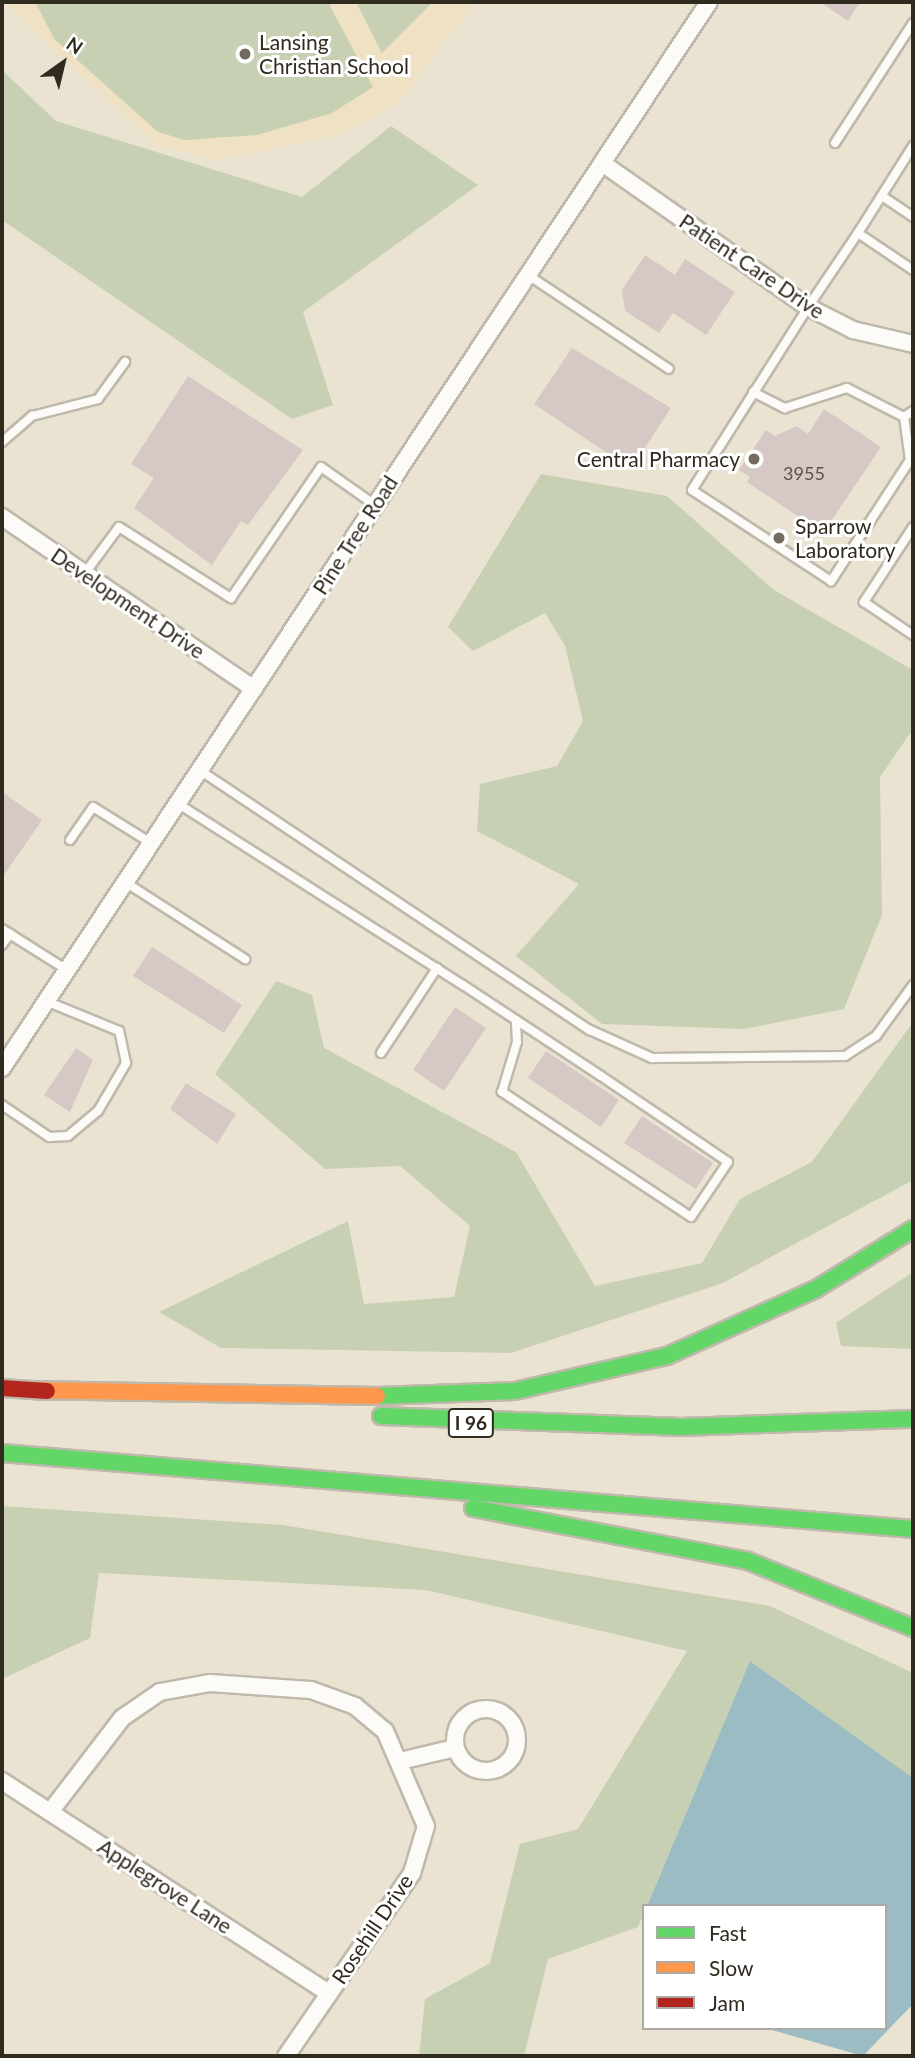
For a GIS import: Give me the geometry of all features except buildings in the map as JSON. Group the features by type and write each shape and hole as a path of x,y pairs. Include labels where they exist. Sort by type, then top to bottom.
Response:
{"highway":[{"path":"29,1390 130,1387 314,1399 515,1391 667,1356 726,1332 816,1289 913,1229"},
{"name":"I 96","path":"2,1388 502,1425 771,1427 913,1419"},
{"path":"2,1453 913,1529"},
{"path":"287,1476 736,1558 828,1588 913,1628"}],"street":[{"name":"Pine Tree Road","path":"2,1068 709,2"},
{"name":"Patient Care Drive","path":"602,163 808,307 853,330 913,344"},
{"name":"Development Drive","path":"2,517 254,689"},
{"name":"Rosehill Drive","path":"50,1812 122,1718 160,1692 210,1683 311,1690 355,1706 385,1731 426,1826 412,1873 286,2056"},
{"path":"400,1761 455,1748"},
{"name":"Applegrove Lane","path":"2,1781 329,1993"}],"lane":[{"path":"835,143 913,23"},
{"path":"904,417 910,460 831,581 692,489 913,146"},
{"path":"882,196 913,216"},
{"path":"858,233 913,270"},
{"path":"528,275 669,369"},
{"path":"2,442 32,416 98,399 125,362"},
{"path":"754,392 785,408 847,388 904,417"},
{"path":"904,417 913,411"},
{"path":"85,573 119,527 231,598 321,467 375,505"},
{"path":"913,527 864,602 913,635"},
{"path":"198,769 590,1030 652,1058 845,1056 876,1036 913,985"},
{"path":"177,803 437,968 516,1020 728,1162 691,1217 502,1092 517,1042 516,1020"},
{"path":"69,840 93,807 150,843"},
{"path":"125,882 245,959"},
{"path":"2,945 6,931 67,970"},
{"path":"381,1053 437,968"},
{"path":"2,1105 49,1137 68,1136 98,1111 127,1063 118,1031 46,1001"}],"shaded area":[{"name":"Lansing Christian School","path":"2,2 475,2 400,101 345,134 219,160 157,146"}],"green space":[{"name":"Lansing Christian School","path":"35,2 328,2 373,87 332,113 257,135 185,140 158,132 55,40"},
{"path":"356,2 433,2 382,53"},
{"path":"2,70 56,121 302,197 391,126 478,185 303,312 333,405 292,419 2,220"},
{"path":"541,474 667,496 774,590 913,670 913,729 880,777 882,915 844,1009 744,1029 602,1024 516,956 579,884 477,831 480,784 557,766 583,721 565,646 545,613 473,651 448,627"},
{"path":"276,981 312,995 324,1048 516,1152 595,1286 702,1263 740,1199 812,1162 913,1022 913,1180 723,1283 511,1353 221,1348 159,1312 348,1221 364,1304 454,1297 470,1226 400,1166 325,1169 215,1074"},
{"path":"913,1272 913,1349 841,1346 836,1323"},
{"path":"2,1506 283,1525 770,1606 913,1673 913,1778 750,1661 648,1904 642,1904 642,1918 638,1927 548,1959 524,2056 419,2056 425,1999 490,1963 520,1844 578,1829 687,1651 426,1590 99,1573 90,1638 2,1679"}],"water":[{"path":"750,1661 913,1778 913,2004 863,2056 772,2030 887,2030 887,1904 648,1904"}],"traffic: fast":[{"path":"377,1396 515,1391 667,1356 816,1289 913,1229"},
{"path":"381,1416 681,1427 913,1419"},
{"path":"2,1453 913,1529"},
{"path":"473,1508 748,1561 913,1628"}],"traffic: slow":[{"path":"29,1390 377,1396"}],"traffic: jam":[{"path":"2,1388 47,1391"}],"place":[{"name":"Lansing Christian School","path":"245,54"},
{"name":"Central Pharmacy","path":"754,459"},
{"name":"Sparrow Laboratory","path":"779,538"}]}
